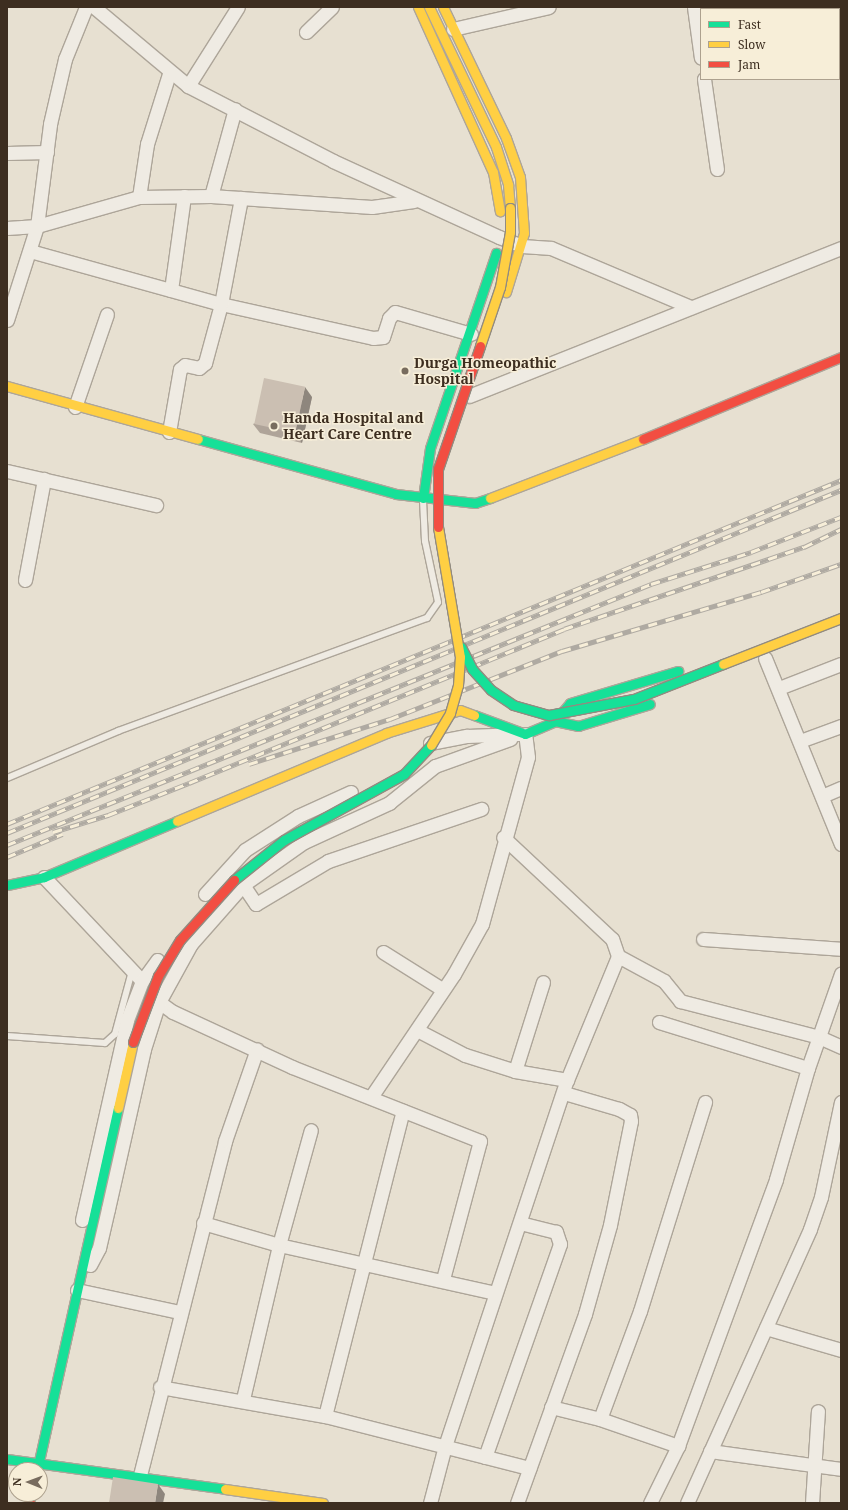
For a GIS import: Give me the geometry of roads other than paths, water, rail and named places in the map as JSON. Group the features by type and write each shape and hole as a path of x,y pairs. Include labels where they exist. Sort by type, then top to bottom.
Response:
{"main road":[{"path":"418,7 493,172 500,212 499,237 492,274 430,448 423,498"},
{"path":"443,7 506,138 520,177 525,214 522,246 469,396 450,458 450,502"},
{"path":"38,1462 133,1042 158,976 180,940 248,866 284,840 391,782 426,752 444,727 455,699 460,663 458,636 437,524 438,469 500,287 510,232 510,208 508,185 496,147 430,10"},
{"path":"7,386 75,407 170,432 316,474 423,498 450,502 475,503 596,459 841,357"},
{"path":"7,885 24,884 44,877 386,733 460,710 525,734 555,721 570,703 630,688 841,607"},
{"path":"458,636 472,669 491,690 513,705 549,715 579,712 634,699 841,618"},
{"path":"555,721 578,726 617,715 765,658 841,626"},
{"path":"7,1458 22,1462"},
{"path":"48,1467 139,1478 253,1499 323,1503"}],"street":[{"path":"7,320 37,226 47,152 65,60 86,7"},
{"path":"94,7 169,74 188,86 414,200 522,246 551,248 692,307"},
{"path":"188,86 238,7"},
{"path":"306,32 332,7"},
{"path":"453,29 550,7"},
{"path":"694,7 700,51"},
{"path":"139,197 147,144 169,74"},
{"path":"704,80 717,169"},
{"path":"211,196 236,109"},
{"path":"7,153 47,152"},
{"path":"171,290 184,196"},
{"path":"7,228 37,226 139,197 211,196 372,207 414,200"},
{"path":"170,432 180,369 185,365 199,368 205,363 221,304 241,198"},
{"path":"469,396 841,248"},
{"path":"30,251 221,304 373,338 383,337 389,318 395,312 471,334"},
{"path":"75,407 107,314"},
{"path":"7,471 156,505"},
{"path":"25,580 44,479"},
{"path":"765,658 779,688 841,844"},
{"path":"779,688 841,664"},
{"path":"800,741 841,726"},
{"path":"371,1097 417,1030 482,924 503,837 528,757 525,734"},
{"path":"77,1290 99,1248 144,1049 159,1002 191,944 243,885 304,842 389,803 435,766 525,734"},
{"path":"77,1290 77,1244 127,1020 142,981 202,898 245,850 298,816 366,786 427,743 467,736 525,734"},
{"path":"822,796 841,788"},
{"path":"243,885 256,904 328,861 480,809"},
{"path":"430,1503 445,1446 495,1293 564,1094 567,1080 618,956 612,938 503,837"},
{"path":"44,877 142,981"},
{"path":"703,939 841,949"},
{"path":"383,952 442,989"},
{"path":"618,956 664,981 680,1001 819,1037 841,1047"},
{"path":"650,1503 678,1446 776,1179 808,1068 841,974"},
{"path":"515,1071 542,982"},
{"path":"159,1002 178,1015 257,1049 292,1067 480,1141 443,1279"},
{"path":"659,1022 808,1068"},
{"path":"417,1030 465,1055 515,1071 567,1080"},
{"path":"139,1478 179,1312 225,1141 257,1049"},
{"path":"517,1503 601,1261 631,1121 630,1115 619,1109 564,1094"},
{"path":"600,1419 640,1311 706,1102"},
{"path":"686,1503 766,1328 821,1197 841,1102"},
{"path":"326,1416 361,1263 403,1111"},
{"path":"243,1399 279,1245 311,1130"},
{"path":"203,1222 279,1245 443,1279 495,1293"},
{"path":"485,1456 560,1244 556,1232 520,1223"},
{"path":"77,1290 179,1312"},
{"path":"766,1328 841,1350"},
{"path":"160,1387 243,1399 326,1416 529,1468"},
{"path":"551,1407 600,1419 678,1446"},
{"path":"812,1503 816,1467 818,1411"},
{"path":"710,1450 816,1467 841,1469"}],"lane":[{"path":"7,778 118,731 427,618 438,602 425,541 423,498"},
{"path":"7,1036 105,1043 115,1034 132,971"}],"railway":[{"path":"7,824 841,480"},
{"path":"7,833 841,490"},
{"path":"7,845 651,584 751,552 841,517"},
{"path":"53,832 108,815 189,783 564,629 804,547 841,529"},
{"path":"249,764 390,719 562,651 761,592 841,564"},
{"path":"7,857 62,834"}],"place":[{"name":"Durga Homeopathic Hospital","path":"405,371"},
{"name":"Handa Hospital and Heart Care Centre","path":"274,426"}]}
